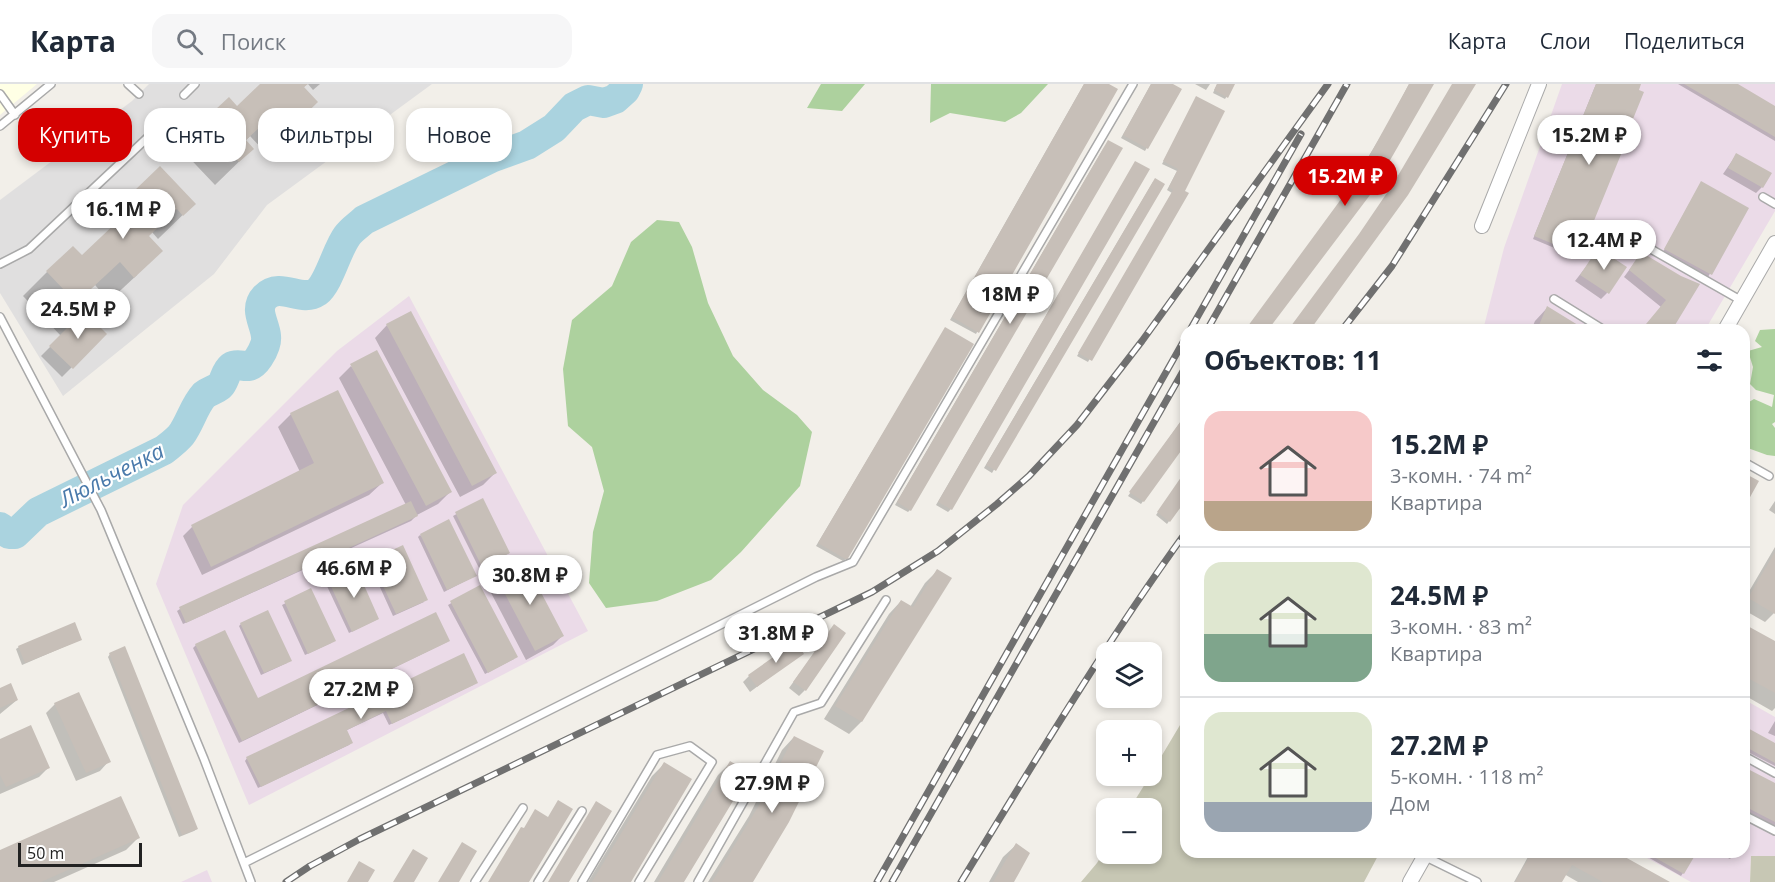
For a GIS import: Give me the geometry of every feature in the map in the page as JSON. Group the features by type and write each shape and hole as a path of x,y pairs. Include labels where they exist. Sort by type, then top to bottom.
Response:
{"street":[{"path":"1482,226 1539,84"},
{"path":"1729,324 1775,243"},
{"path":"1410,882 1424,858"}],"lane":[{"path":"0,126 51,84"},
{"path":"128,84 139,94"},
{"path":"184,95 195,84"},
{"path":"244,863 816,577 853,562 1132,84"},
{"path":"0,94 15,115"},
{"path":"0,264 29,249 144,141"},
{"path":"1763,197 1775,204"},
{"path":"1628,236 1742,301"},
{"path":"1554,299 1594,324"},
{"path":"0,317 4,332 87,480 101,510 204,759 251,882"},
{"path":"1750,465 1769,476"},
{"path":"698,882 794,712 821,703 886,600"},
{"path":"582,882 657,754 690,746 711,762 639,882"},
{"path":"1750,759 1775,773"},
{"path":"475,882 523,808"},
{"path":"538,882 582,811"},
{"path":"1750,818 1775,831"},
{"path":"1433,858 1477,882"}],"shaded area":[{"path":"0,84 37,84 0,115"},
{"path":"149,84 432,84 394,112 394,108 258,108 258,162 326,162 267,205 214,274 63,396 0,293 0,200 51,162 132,162 132,108 123,108"},
{"path":"1562,84 1775,84 1775,211 1709,324 1485,324 1504,248"},
{"path":"409,296 588,631 249,805 156,584 183,505 337,351"},
{"path":"1750,703 1775,717 1775,856 1751,856 1750,882 1691,882 1647,858 1750,858"},
{"path":"1180,725 1180,858 1377,858 1364,882 1081,882 1096,864 1162,864 1162,798 1136,798 1144,786 1162,786 1162,755"},
{"path":"1751,856 1775,856 1775,882 1750,882"},
{"path":"207,870 212,882 181,882"}],"green space":[{"path":"821,84 865,84 842,111 807,108"},
{"path":"931,84 1048,84 1021,113 1005,122 950,113 930,123"},
{"path":"657,220 679,222 692,247 708,303 733,356 763,390 797,415 812,432 800,486 741,552 711,580 657,601 606,608 589,583 593,532 604,491 592,447 568,426 563,369 572,320 612,286 631,242"},
{"path":"1775,329 1775,422 1772,424 1775,428 1775,456 1750,449 1750,401 1754,399 1772,407 1774,395 1756,390 1750,384 1753,367 1750,350 1762,347 1755,341 1760,330"}],"building":[{"path":"260,84 308,84 304,87 318,102 312,108 258,108 258,129 246,140 246,108 217,108 229,97 237,106"},
{"path":"1084,84 1109,84 1118,89 979,333 952,317"},
{"path":"1151,84 1173,84 1182,89 1148,149 1123,135"},
{"path":"1217,84 1235,84 1228,98 1214,90"},
{"path":"1409,84 1434,84 1370,195 1273,324 1249,324 1347,191"},
{"path":"1452,84 1476,84 1408,195 1314,324 1292,324 1359,234 1393,184"},
{"path":"1596,84 1641,84 1639,90 1644,92 1580,255 1534,236"},
{"path":"1684,84 1738,84 1775,106 1775,137"},
{"path":"1196,96 1225,111 1185,191 1189,193 1092,361 1078,353 1173,190 1169,187 1178,169 1163,161"},
{"path":"246,140 254,149 246,156"},
{"path":"1108,140 1123,148 911,511 897,502"},
{"path":"1736,153 1772,173 1763,188 1728,168"},
{"path":"1135,161 1150,169 952,510 938,502"},
{"path":"160,166 196,204 183,216 177,209 149,236 163,251 134,278 120,262 91,289 99,297 84,311 46,271 73,246 82,255 141,199 134,191"},
{"path":"1155,178 1165,184 996,471 986,465"},
{"path":"1701,181 1749,208 1712,275 1664,249"},
{"path":"1598,248 1627,267 1609,294 1580,275"},
{"path":"1641,252 1681,276 1700,284 1676,324 1646,324 1666,300 1629,270"},
{"path":"1547,306 1576,324 1540,324"},
{"path":"84,311 107,334 73,369 49,346"},
{"path":"411,311 497,473 472,486 386,324"},
{"path":"945,327 974,344 847,560 818,543"},
{"path":"377,350 452,492 426,506 350,364"},
{"path":"338,390 384,483 211,567 191,525 314,463 290,413"},
{"path":"1180,422 1180,452 1144,502 1129,492"},
{"path":"1750,476 1759,481 1750,497"},
{"path":"1180,479 1180,508 1170,522 1157,512"},
{"path":"483,498 510,553 482,567 455,512"},
{"path":"411,501 418,516 186,623 179,607"},
{"path":"449,519 477,576 447,590 420,534"},
{"path":"403,545 428,600 396,614 371,560"},
{"path":"1775,552 1775,614 1750,599 1750,595"},
{"path":"525,562 564,636 535,651 496,577"},
{"path":"356,567 379,619 352,632 328,580"},
{"path":"937,569 952,578 862,722 835,706 901,600 913,607"},
{"path":"480,585 518,657 488,673 450,601"},
{"path":"311,588 336,641 308,654 284,601"},
{"path":"268,610 292,661 264,673 240,623"},
{"path":"436,612 450,641 242,741 195,644 225,630 258,698"},
{"path":"75,622 82,640 25,663 18,646"},
{"path":"834,624 846,633 806,691 793,682"},
{"path":"1750,627 1775,641 1775,693 1750,679"},
{"path":"796,641 804,654 757,687 748,675"},
{"path":"125,646 198,829 182,835 109,653"},
{"path":"464,653 478,683 392,724 386,711 347,730 353,743 261,787 246,757"},
{"path":"11,683 18,700 0,708 0,688"},
{"path":"79,692 111,762 86,773 54,703"},
{"path":"31,725 50,768 6,787 0,775 0,739"},
{"path":"1750,729 1775,743 1775,763 1750,749"},
{"path":"794,736 824,751 789,822 753,882 712,882 761,802"},
{"path":"730,761 750,773 684,882 658,882"},
{"path":"664,762 692,779 631,882 592,882"},
{"path":"1750,770 1775,783 1775,822 1750,809"},
{"path":"121,796 140,838 41,882 0,882 0,850"},
{"path":"558,800 573,809 529,882 488,882 521,827 524,828 535,809 548,817"},
{"path":"596,801 612,811 569,882 548,882"},
{"path":"462,842 477,851 459,882 438,882"},
{"path":"1016,843 1030,853 1014,882 993,882"},
{"path":"413,849 428,858 414,882 393,882"},
{"path":"1529,858 1627,858 1670,882 1603,882 1572,865 1562,882 1515,882"},
{"path":"1656,858 1693,858 1684,874"},
{"path":"359,861 375,870 368,882 347,882"}],"waterway":[{"name":"Люльченка","path":"0,527 9,534 15,534 38,512 164,450 173,443 184,430 201,399 220,386 227,371 236,365 249,366 259,357 266,339 260,315 261,303 265,297 278,291 304,295 317,292 325,281 347,236 364,220 491,158 527,145 554,128 574,107 588,100 604,103 615,99 628,84"}],"railway":[{"path":"286,882 360,839 872,592 938,551 1029,476 1077,425 1142,341 1328,84"},
{"path":"1210,324 1347,84"},
{"path":"1347,324 1392,266 1506,84"},
{"path":"1193,324 1301,134"},
{"path":"877,882 1180,348"},
{"path":"892,882 1180,377"},
{"path":"961,882 1098,661 1180,540"}]}
